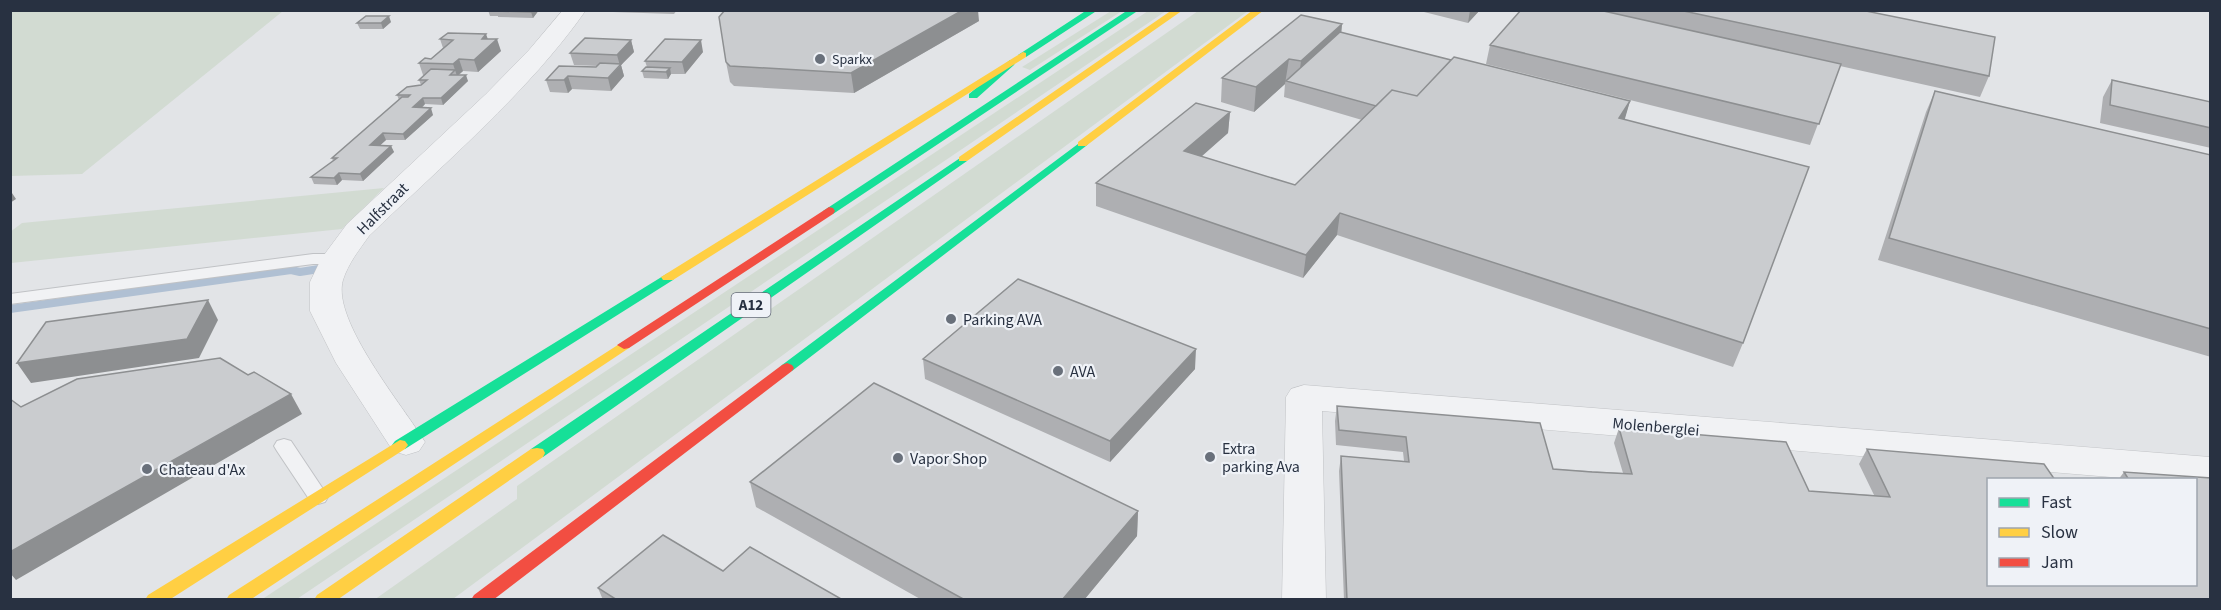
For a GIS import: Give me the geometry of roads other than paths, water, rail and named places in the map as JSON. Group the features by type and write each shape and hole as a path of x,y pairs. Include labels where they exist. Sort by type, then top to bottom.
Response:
{"main road":[{"path":"154,600 1094,10"},
{"name":"A12","path":"236,600 1135,10"},
{"name":"A12","path":"323,600 1179,10"},
{"path":"502,592 1260,10"},
{"path":"897,166 928,130 984,88 1010,63"}],"street":[{"name":"Halfstraat","path":"406,442 354,363 327,311 326,282 337,260 358,230 495,99 538,55 575,10"},
{"name":"Molenberglei","path":"1304,600 1304,397 2211,471"}],"lane":[{"path":"10,299 313,259 337,260"},
{"path":"284,446 318,497"}],"waterway":[{"path":"10,309 291,270 300,272 319,269"}],"place":[{"name":"Sparkx","path":"820,59"},
{"name":"Parking AVA","path":"951,319"},
{"name":"AVA","path":"1058,371"},
{"name":"Extra parking Ava","path":"1210,457"},
{"name":"Vapor Shop","path":"898,458"},
{"name":"Chateau d'Ax","path":"147,469"}]}
